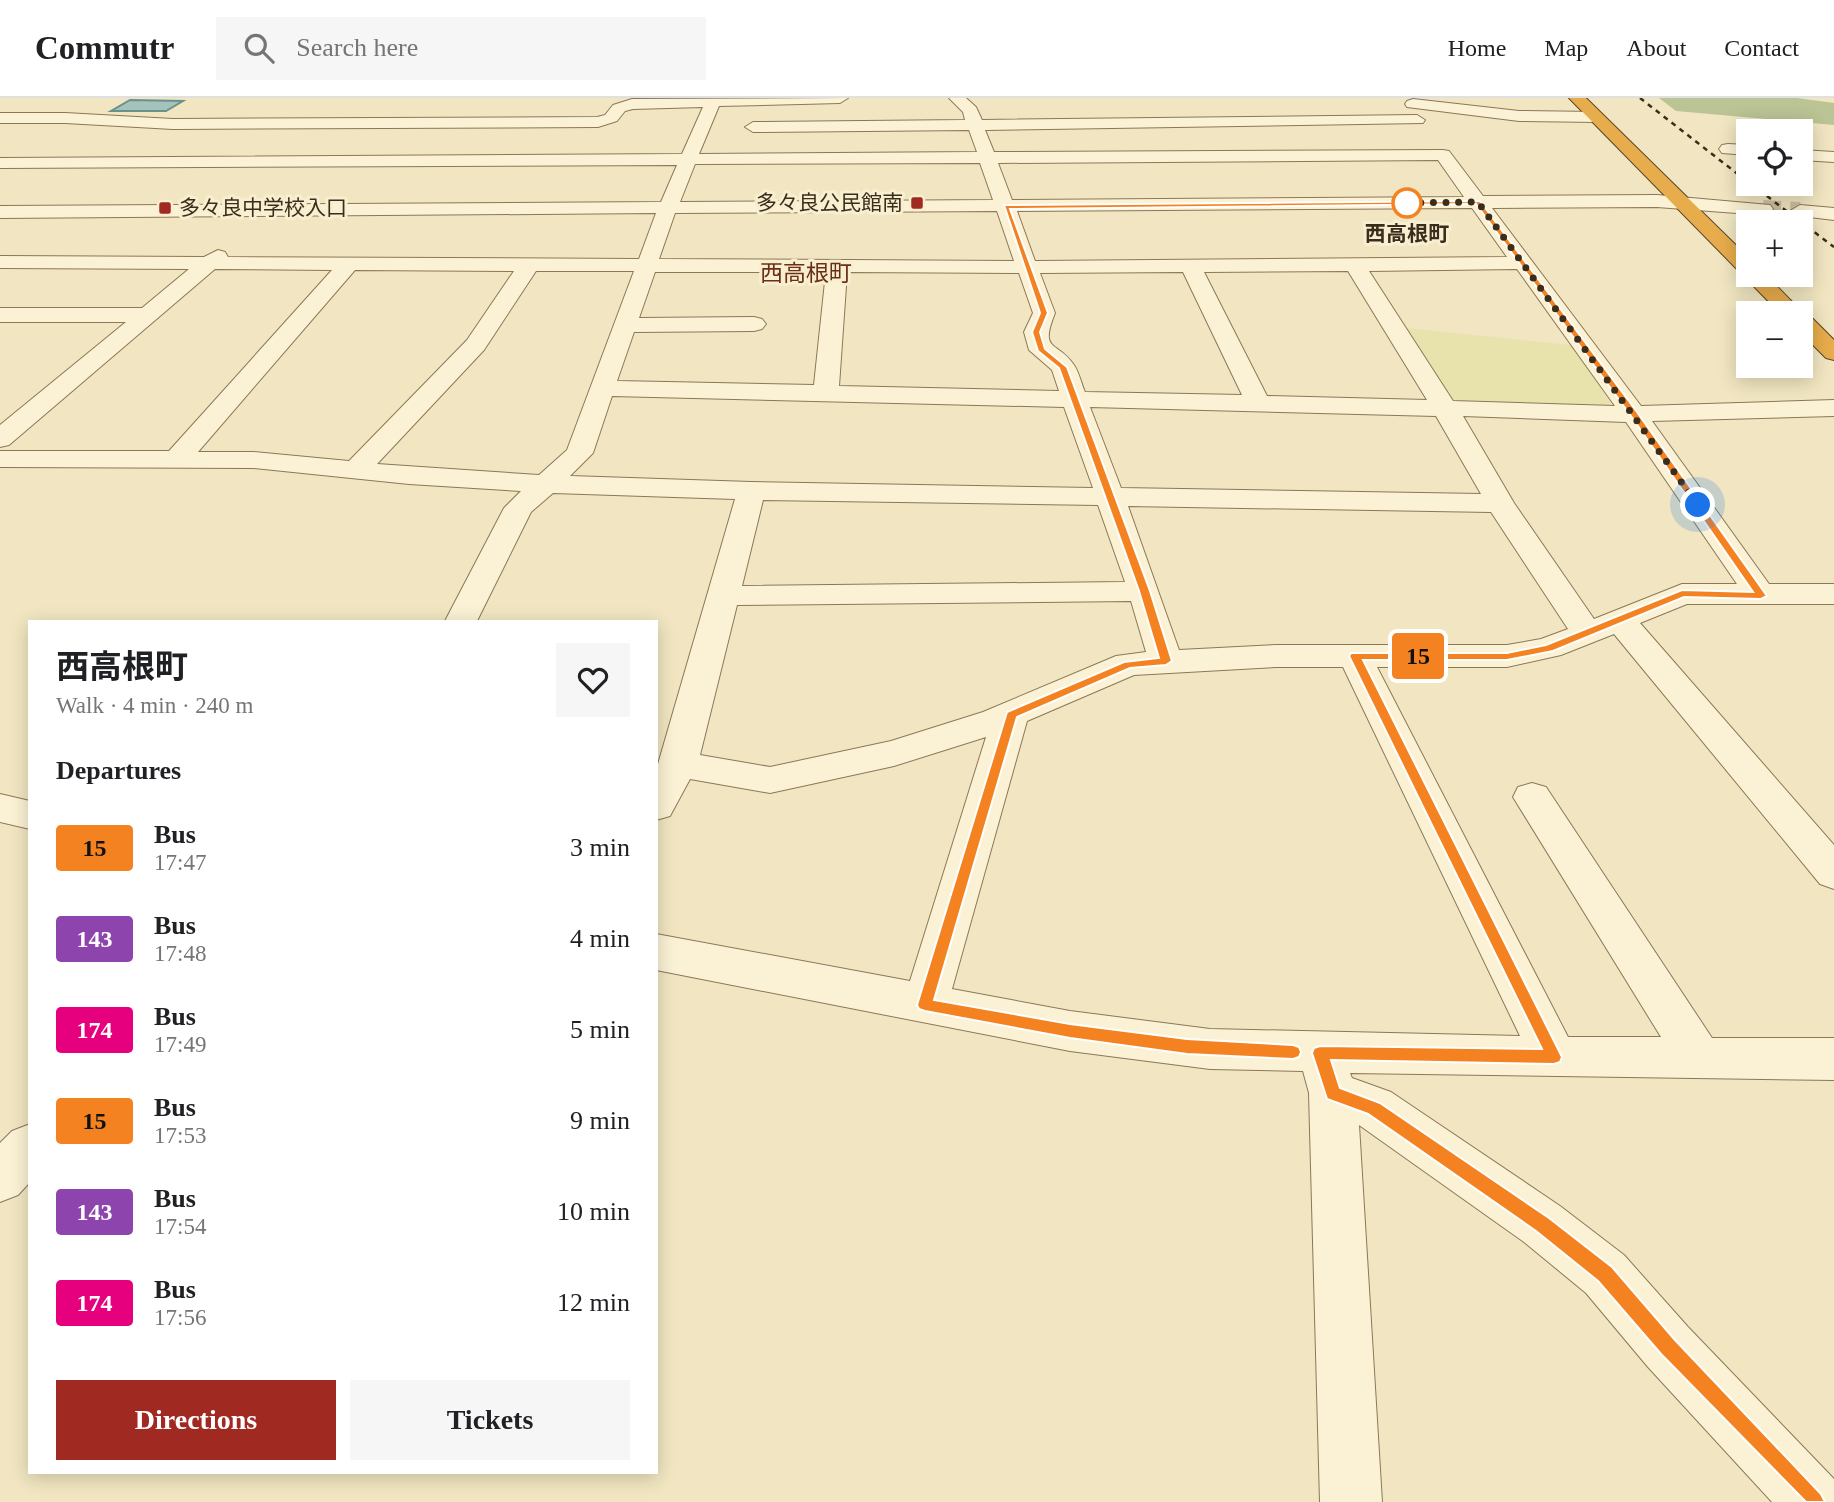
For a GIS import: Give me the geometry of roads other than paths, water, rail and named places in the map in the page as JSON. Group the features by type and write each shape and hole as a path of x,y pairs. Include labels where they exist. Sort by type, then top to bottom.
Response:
{"highway":[{"path":"1577,98 1736,257"},
{"path":"1766,287 1781,301"},
{"path":"1813,332 1834,353"}],"street":[{"path":"0,118 65,118 173,124 598,121 611,118 623,106 839,98"},
{"path":"462,620 519,508 579,453 667,209 687,160 708,128 699,102"},
{"path":"0,156 89,105"},
{"path":"1078,106 1088,123"},
{"path":"1414,107 1443,155 1634,414 1761,596"},
{"path":"741,127 970,108 1088,123 1414,107 1519,116 1596,117"},
{"path":"970,108 1044,313 1067,348 1075,400 1144,591 1166,661"},
{"path":"251,229 375,123"},
{"path":"1728,149 1736,149"},
{"path":"0,163 1443,155"},
{"path":"1813,156 1834,157"},
{"path":"678,182 705,182"},
{"path":"0,212 1478,202 1681,202 1763,209"},
{"path":"1813,212 1834,214"},
{"path":"0,439 230,246"},
{"path":"0,262 837,267 1522,263"},
{"path":"176,460 349,264"},
{"path":"356,470 476,345 528,265"},
{"path":"1355,265 1445,408 1500,503 1603,627 1834,873"},
{"path":"826,395 837,267"},
{"path":"1191,267 1259,405"},
{"path":"1044,313 1036,332 1041,350 1067,348"},
{"path":"0,315 147,315"},
{"path":"625,325 754,324"},
{"path":"603,388 1634,414 1834,408"},
{"path":"0,459 253,460 409,476 751,491 1500,503"},
{"path":"658,802 679,764 751,491"},
{"path":"725,596 1144,591"},
{"path":"679,764 771,780 894,754 1012,715 1128,664 1276,656 1507,656 1549,648 1682,594 1834,594"},
{"path":"1355,656 1554,1057"},
{"path":"925,1005 1012,715"},
{"path":"1532,797 1700,1059"},
{"path":"0,808 28,815"},
{"path":"658,952 925,1005 1070,1031 1210,1049 1327,1073 1554,1057 1834,1059"},
{"path":"1327,1073 1352,1502"},
{"path":"1327,1073 1542,1224 1605,1274 1668,1347 1814,1502"},
{"path":"0,1178 28,1149"}],"water":[{"path":"130,100 183,101 166,111 111,111"}],"tunnel":[{"path":"1763,209 1782,210"}],"railway":[{"path":"1640,98 1736,173"},
{"path":"1767,196 1834,247"}],"place":[{"name":"多々良公民館南","path":"917,203"},
{"name":"西高根町","path":"1407,203"},
{"name":"多々良中学校入口","path":"165,208"}],"district":[{"name":"西高根町","path":"806,273"}]}
